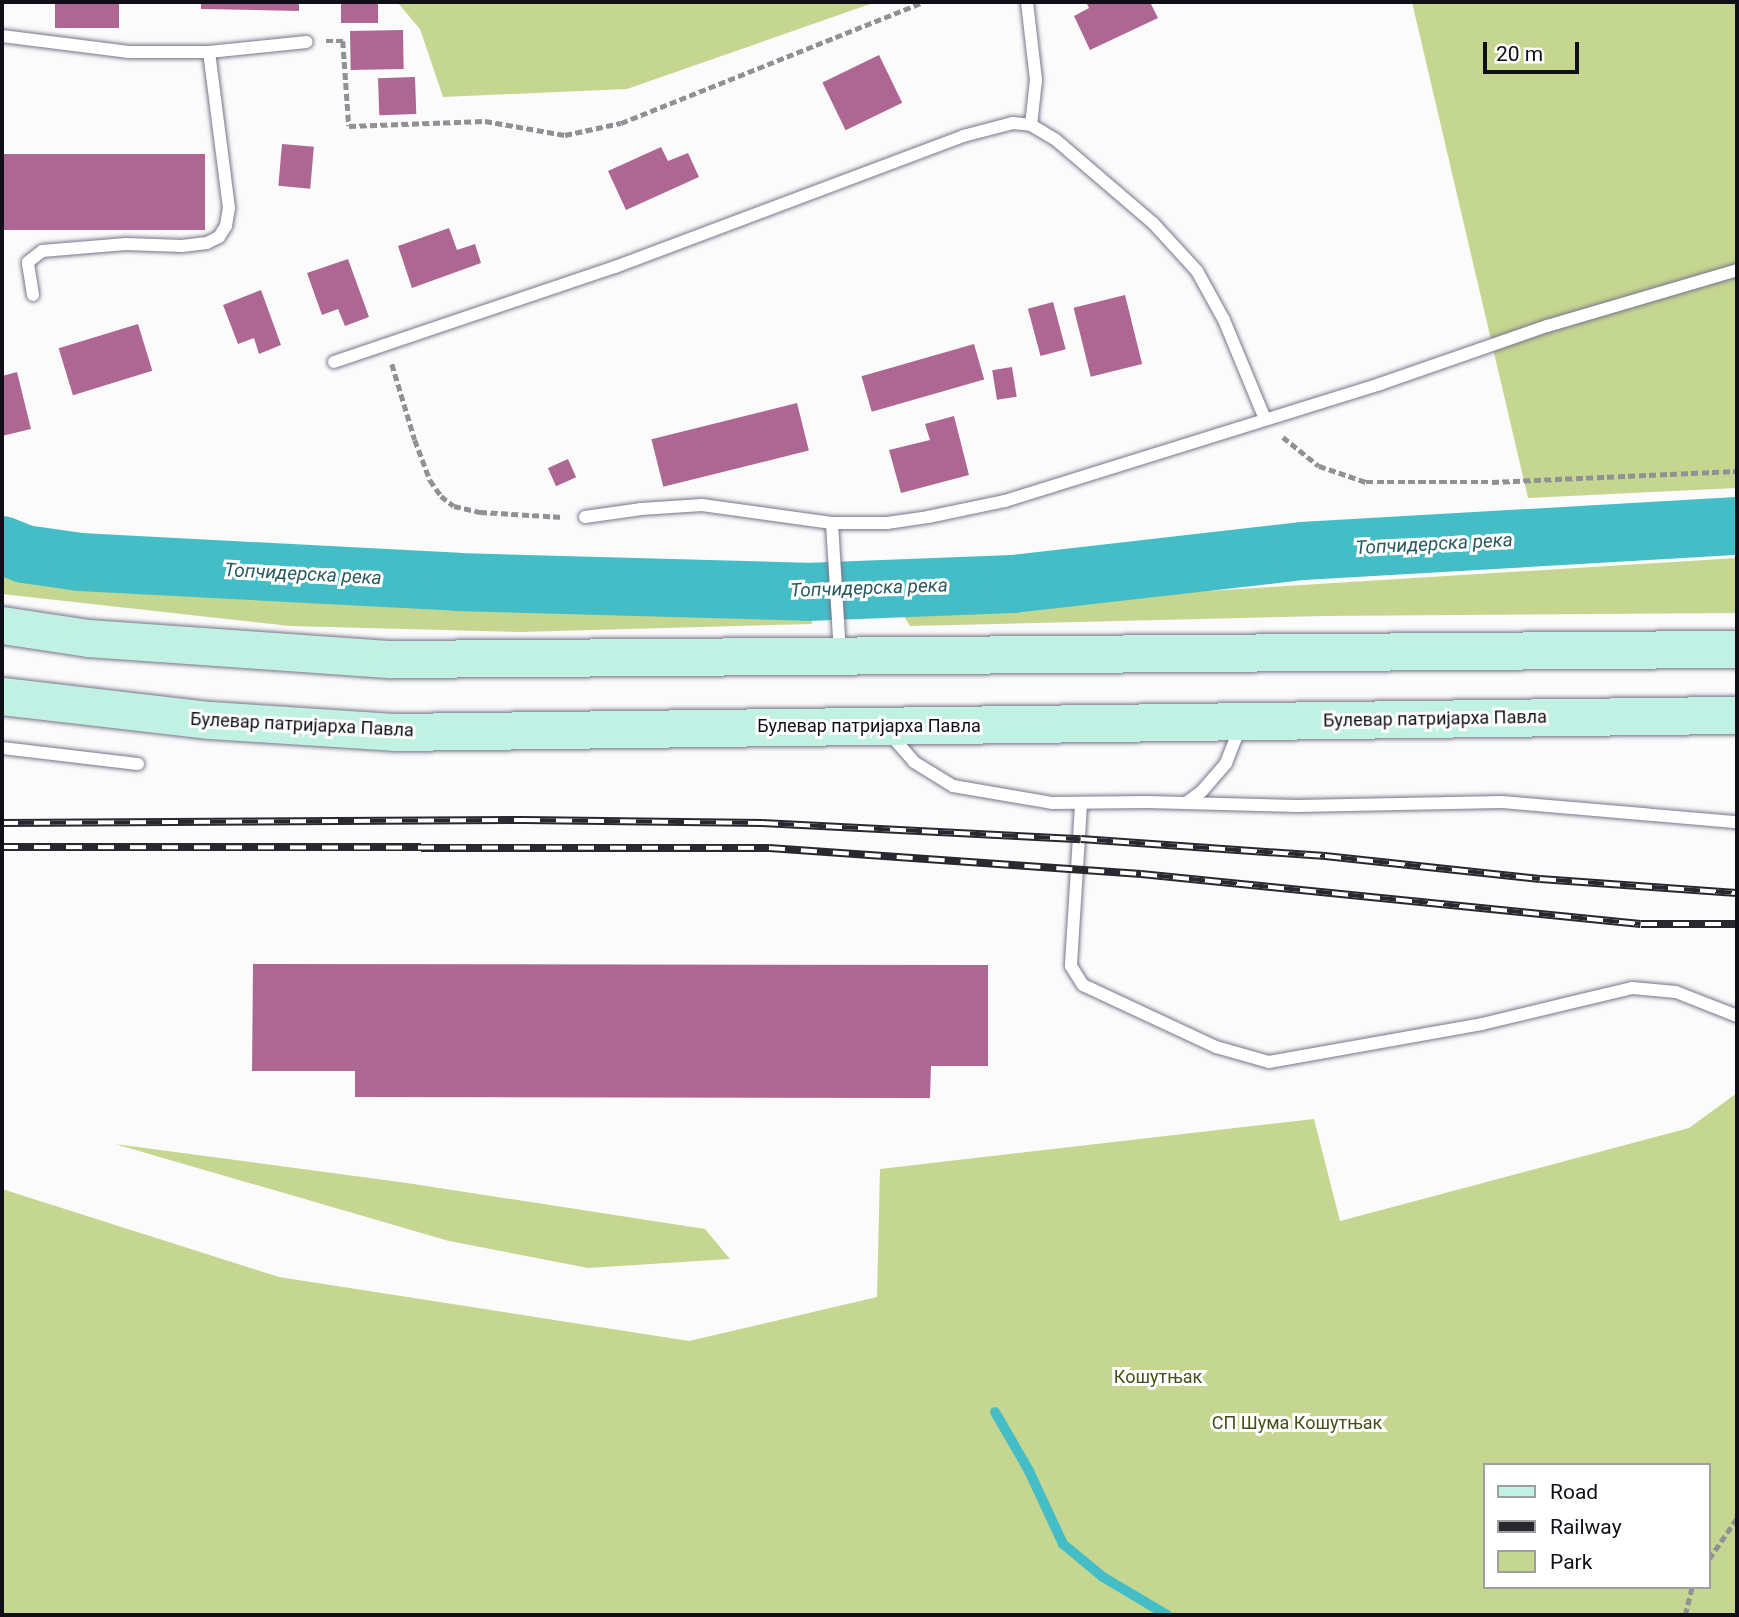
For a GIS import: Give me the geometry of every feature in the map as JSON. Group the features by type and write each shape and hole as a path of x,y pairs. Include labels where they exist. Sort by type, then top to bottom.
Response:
{"main road":[{"path":"2,625 88,638 391,659 840,648 1507,653 1737,649"},
{"name":"Булевар патријарха Павла","path":"2,695 210,720 394,732 1737,715"}],"lane":[{"path":"1027,2 1035,80 1031,124"},
{"path":"2,36 129,52 209,52 306,42"},
{"path":"33,295 28,262 42,251 126,244 182,246 207,243 219,237 226,226 229,208 209,52"},
{"path":"334,362 614,267 999,124 1031,124 1056,140 1130,201 1197,271 1224,320 1265,419"},
{"path":"585,517 702,505 832,523 901,521 1005,500 1265,419 1547,326 1737,270"},
{"path":"832,523 840,648"},
{"path":"1186,803 1202,791 1226,762 1242,722"},
{"path":"880,726 897,740 914,762 953,786 1052,803 1297,806 1502,803 1737,822"},
{"path":"2,748 138,764"},
{"path":"1081,805 1071,966 1083,985 1216,1047 1269,1062 1482,1024 1632,988 1676,992 1737,1016"}],"path":[{"path":"306,42 343,41 349,126 485,121 565,135 621,122 923,2"},
{"path":"386,345 415,440 430,480 441,496 454,506 481,512 527,517 585,517"},
{"path":"1265,419 1295,449 1319,466 1366,482 1492,482 1737,471"},
{"path":"1711,1556 1737,1518"},
{"path":"1685,1615 1692,1589"}],"green space":[{"path":"397,2 876,2 627,89 443,97 420,29"},
{"path":"1412,2 1737,2 1737,488 1528,498"},
{"path":"1737,558 1737,613 1323,616 910,626 900,610"},
{"path":"2,566 810,604 812,624 521,632 290,626 2,594"},
{"name":"Кошутњак","path":"1737,1093 1737,1615 2,1615 2,1189 279,1277 689,1341 877,1297 880,1169 1314,1119 1340,1221 1689,1128"},
{"path":"115,1144 407,1183 705,1229 730,1259 588,1268 449,1241"}],"building":[{"path":"55,2 119,2 119,28 55,28"},
{"path":"201,2 299,2 299,11 201,9"},
{"path":"341,2 378,2 378,23 341,23"},
{"path":"1086,2 1150,2 1158,18 1090,50 1074,16 1089,8"},
{"path":"403,30 404,69 351,70 350,31"},
{"path":"879,55 902,103 846,130 822,83"},
{"path":"415,77 416,114 379,115 378,78"},
{"path":"282,144 314,147 310,189 278,186"},
{"path":"661,147 668,161 688,153 699,177 626,210 608,171"},
{"path":"2,154 205,154 205,230 2,230"},
{"path":"449,228 457,250 475,244 481,263 412,288 398,246"},
{"path":"348,259 369,317 345,326 338,309 322,315 307,273"},
{"path":"261,290 281,345 259,354 254,338 238,344 223,305"},
{"path":"1125,295 1142,364 1091,377 1074,308"},
{"path":"1053,302 1066,349 1041,356 1028,309"},
{"path":"138,324 152,371 73,395 59,348"},
{"path":"974,344 984,380 872,412 862,376"},
{"path":"1012,367 1017,397 997,400 992,370"},
{"path":"17,372 31,429 2,436 2,376"},
{"path":"797,403 809,451 663,487 651,439"},
{"path":"954,416 969,475 901,493 889,450 930,440 925,424"},
{"path":"568,459 576,477 556,486 548,468"},
{"path":"253,964 988,965 988,1066 931,1066 930,1098 355,1097 355,1071 252,1071"}],"waterway":[{"name":"Топчидерска река","path":"2,545 24,554 80,562 457,582 806,592 1013,584 1302,551 1737,526"},
{"path":"995,1412 1029,1471 1063,1544 1103,1577 1167,1615"}],"railway":[{"path":"2,823 524,820 762,823 1081,839 1325,856 1540,879 1737,893"},
{"path":"2,847 769,848 1141,874 1641,924 1737,924"}],"park label":[{"name":"СП Шума Кошутњак","path":"1297,1423"}]}
